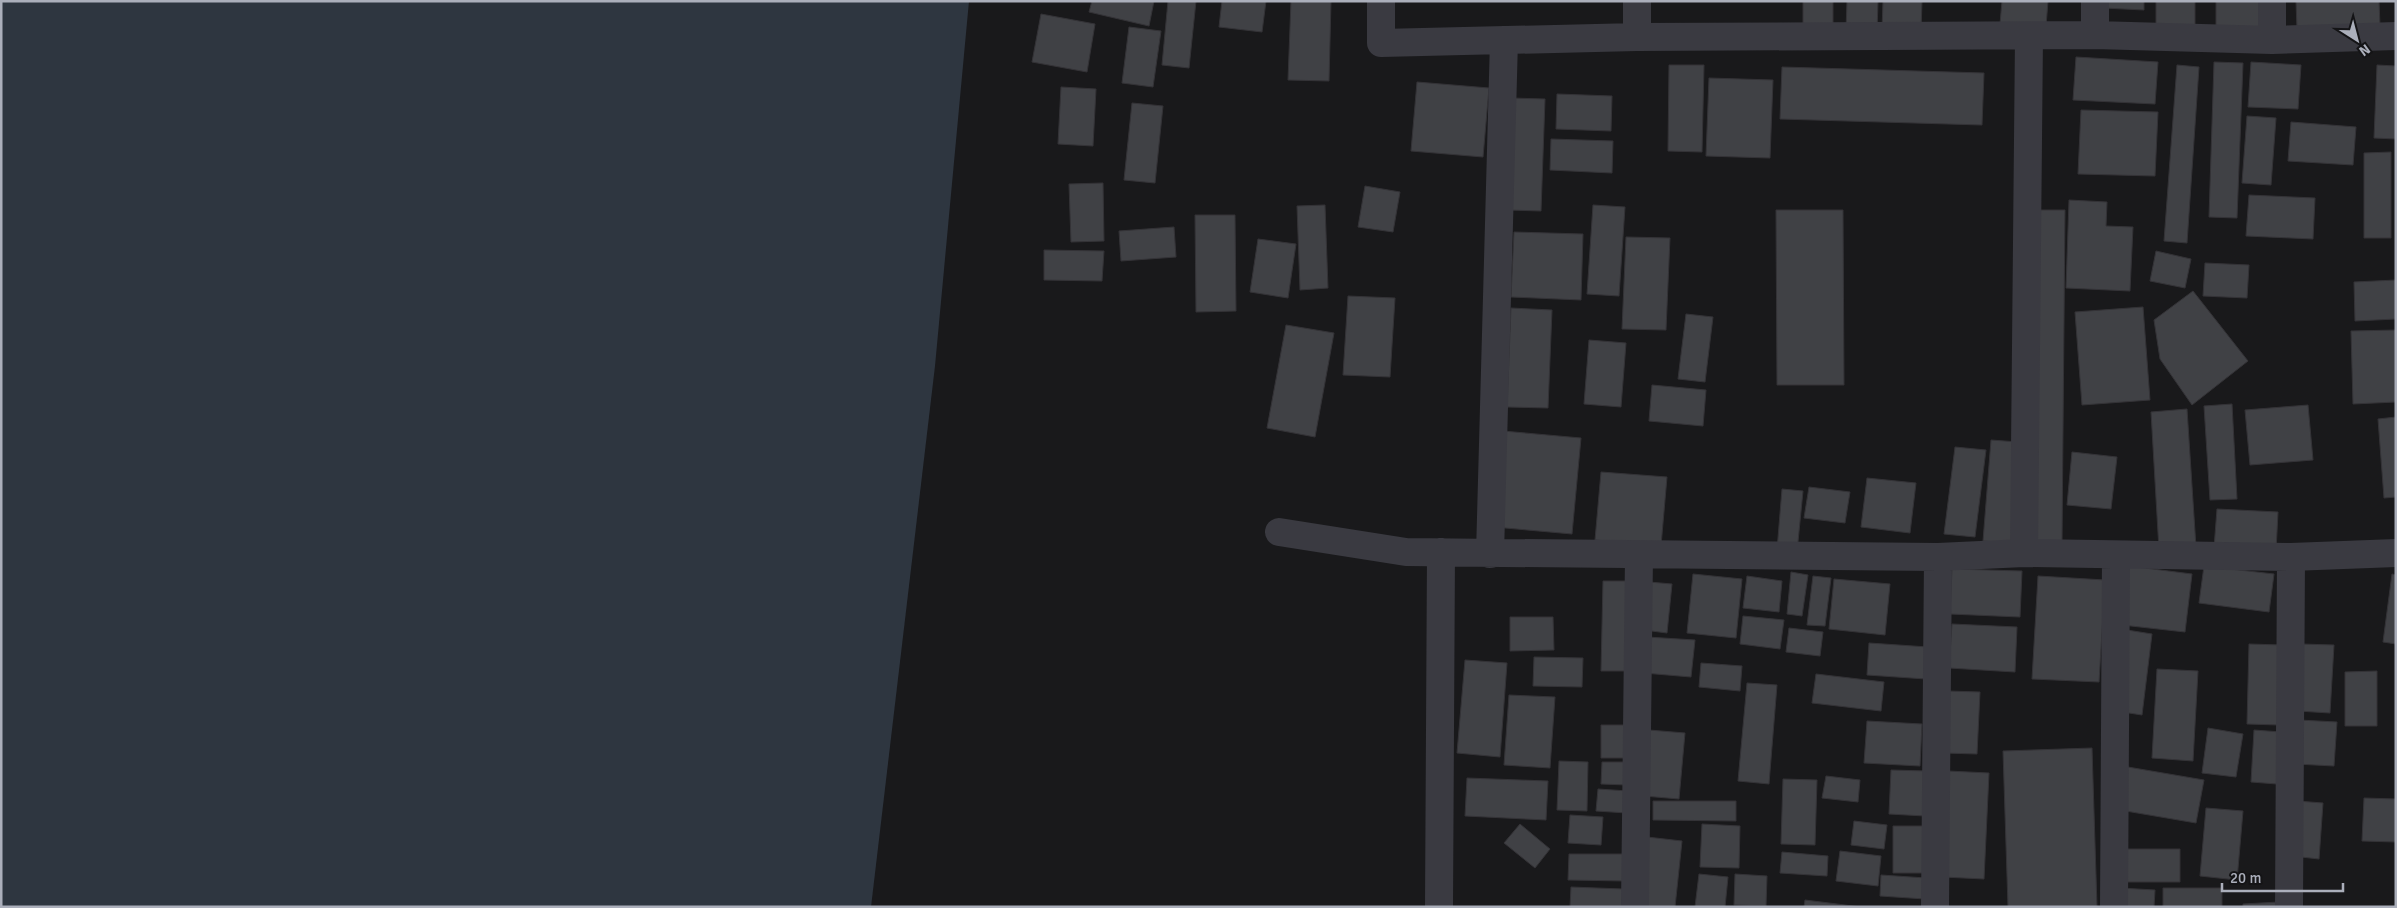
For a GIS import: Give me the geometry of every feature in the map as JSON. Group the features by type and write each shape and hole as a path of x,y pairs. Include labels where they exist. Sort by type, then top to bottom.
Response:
{"street":[{"path":"1381,1 1380,44 1637,36 2095,35 2272,40 2396,36"},
{"path":"1637,1 1637,36"},
{"path":"2095,1 2095,35"},
{"path":"2272,1 2272,40"},
{"path":"2024,553 2029,36"},
{"path":"1490,554 1504,40"},
{"path":"1279,532 1406,552 1490,554 1938,557 2024,553 2291,557 2396,553"},
{"path":"1439,907 1440,552"},
{"path":"1635,907 1639,555"},
{"path":"2114,907 2116,555"},
{"path":"1935,907 1938,557"},
{"path":"2289,907 2291,557"}],"shaded area":[{"path":"1,1 969,1 935,366 871,907 1,907"}],"building":[{"path":"1092,1 1154,1 1149,26 1089,12"},
{"path":"1168,1 1196,1 1189,68 1162,65"},
{"path":"1222,1 1266,1 1262,32 1219,27"},
{"path":"1291,1 1331,1 1329,81 1288,80"},
{"path":"1803,1 1833,1 1833,29 1803,29"},
{"path":"1847,1 1878,1 1877,32 1846,31"},
{"path":"1883,1 1922,1 1921,31 1882,30"},
{"path":"2002,1 2048,1 2046,26 2000,24"},
{"path":"2105,1 2144,1 2144,10 2104,8"},
{"path":"2156,1 2195,1 2195,30 2156,30"},
{"path":"2216,1 2261,1 2261,33 2216,33"},
{"path":"2296,1 2379,1 2380,26 2297,29"},
{"path":"1041,14 1095,24 1087,72 1032,62"},
{"path":"1129,27 1161,31 1153,87 1122,83"},
{"path":"2076,57 2158,62 2155,104 2073,100"},
{"path":"2214,62 2243,63 2237,218 2209,217"},
{"path":"2251,62 2301,65 2298,109 2248,107"},
{"path":"1669,65 1704,65 1702,152 1668,151"},
{"path":"2177,65 2199,67 2187,243 2164,241"},
{"path":"2377,65 2396,66 2396,139 2374,138"},
{"path":"1782,67 1984,73 1982,125 1780,119"},
{"path":"1709,78 1773,80 1770,158 1706,156"},
{"path":"1417,82 1489,88 1483,157 1411,151"},
{"path":"1061,87 1096,89 1093,146 1058,144"},
{"path":"1557,94 1612,96 1611,131 1556,129"},
{"path":"1511,98 1545,99 1541,211 1508,210"},
{"path":"1132,103 1163,106 1155,183 1124,180"},
{"path":"2081,110 2158,112 2155,176 2078,174"},
{"path":"2247,116 2276,118 2271,185 2242,183"},
{"path":"2291,122 2356,127 2353,165 2288,161"},
{"path":"1551,139 1613,141 1612,173 1550,170"},
{"path":"2391,152 2391,238 2364,238 2364,153"},
{"path":"1103,183 1104,241 1071,242 1069,184"},
{"path":"1365,186 1400,192 1393,232 1358,227"},
{"path":"2249,195 2315,198 2313,239 2246,236"},
{"path":"2069,200 2107,202 2106,226 2133,227 2130,291 2066,288"},
{"path":"1325,205 1328,288 1300,290 1297,206"},
{"path":"1593,205 1625,207 1619,296 1587,294"},
{"path":"1776,210 1843,210 1844,385 1777,385"},
{"path":"2032,210 2065,210 2062,544 2028,543"},
{"path":"1195,215 1235,215 1236,311 1196,312"},
{"path":"1174,227 1176,257 1121,261 1119,231"},
{"path":"1514,232 1583,234 1581,300 1511,297"},
{"path":"1626,237 1670,238 1666,330 1622,329"},
{"path":"1258,239 1296,244 1288,298 1250,292"},
{"path":"1044,250 1104,251 1102,281 1044,280"},
{"path":"2156,251 2191,259 2185,288 2150,281"},
{"path":"2205,263 2249,265 2247,298 2203,296"},
{"path":"2396,280 2396,319 2355,321 2354,282"},
{"path":"2193,291 2248,361 2192,405 2160,359 2154,320"},
{"path":"1348,296 1395,298 1390,377 1343,375"},
{"path":"2143,307 2150,400 2082,405 2075,312"},
{"path":"1511,308 1552,310 1548,408 1507,407"},
{"path":"1686,314 1713,317 1705,382 1678,379"},
{"path":"1286,325 1334,333 1315,437 1267,428"},
{"path":"2396,330 2396,402 2353,404 2351,331"},
{"path":"1589,340 1626,343 1621,407 1584,404"},
{"path":"1652,385 1706,390 1703,426 1649,421"},
{"path":"2232,404 2237,499 2210,500 2204,406"},
{"path":"2308,405 2313,460 2250,465 2245,410"},
{"path":"2187,409 2196,547 2159,550 2151,412"},
{"path":"2396,417 2396,497 2384,498 2378,419"},
{"path":"1503,431 1581,438 1572,534 1494,527"},
{"path":"1991,440 2018,442 2011,543 1983,541"},
{"path":"1955,447 1986,450 1975,537 1944,534"},
{"path":"2072,452 2117,457 2111,509 2067,505"},
{"path":"1601,472 1667,477 1661,546 1595,540"},
{"path":"1867,478 1916,483 1910,533 1861,527"},
{"path":"1809,487 1850,492 1845,523 1804,518"},
{"path":"1782,489 1803,491 1797,552 1777,550"},
{"path":"2217,509 2278,512 2276,551 2214,548"},
{"path":"2129,566 2192,574 2185,632 2122,625"},
{"path":"2204,566 2274,574 2269,612 2199,603"},
{"path":"1952,569 2022,571 2020,617 1950,614"},
{"path":"1791,572 1808,575 1802,616 1787,614"},
{"path":"1693,574 1742,579 1736,638 1687,633"},
{"path":"2392,574 2396,575 2396,644 2383,642"},
{"path":"1747,576 1782,581 1779,612 1743,608"},
{"path":"1813,576 1831,578 1825,626 1807,625"},
{"path":"2038,576 2105,580 2099,682 2032,679"},
{"path":"1834,579 1890,584 1885,635 1829,629"},
{"path":"1603,581 1631,581 1629,671 1601,671"},
{"path":"1649,582 1672,584 1667,633 1644,630"},
{"path":"1743,616 1784,620 1780,649 1740,644"},
{"path":"1510,617 1553,617 1554,650 1510,651"},
{"path":"1952,624 2017,627 2015,672 1949,668"},
{"path":"1789,628 1823,632 1820,656 1786,652"},
{"path":"2127,630 2152,634 2142,715 2116,711"},
{"path":"1647,637 1695,640 1691,677 1644,673"},
{"path":"1869,643 1928,647 1926,679 1867,675"},
{"path":"2249,644 2282,645 2279,725 2247,724"},
{"path":"2301,644 2334,645 2330,713 2298,711"},
{"path":"1534,657 1583,658 1582,687 1533,686"},
{"path":"1465,660 1507,663 1500,757 1457,753"},
{"path":"1701,663 1742,666 1740,691 1699,687"},
{"path":"2157,669 2198,671 2193,761 2152,758"},
{"path":"2377,671 2377,726 2345,726 2345,672"},
{"path":"1816,674 1884,682 1881,711 1812,703"},
{"path":"1747,683 1777,685 1769,784 1738,781"},
{"path":"1948,691 1980,692 1977,754 1944,753"},
{"path":"1509,695 1555,697 1550,768 1504,765"},
{"path":"2299,720 2337,722 2334,766 2296,764"},
{"path":"1867,721 1922,724 1920,766 1864,763"},
{"path":"1601,725 1632,725 1631,758 1601,758"},
{"path":"2208,728 2243,734 2236,777 2202,773"},
{"path":"1649,730 1685,733 1679,799 1644,796"},
{"path":"2254,730 2281,732 2277,784 2251,782"},
{"path":"2092,748 2097,907 2008,907 2003,751"},
{"path":"1559,761 1588,762 1587,811 1557,810"},
{"path":"1602,762 1627,762 1627,785 1601,784"},
{"path":"2122,766 2204,780 2196,823 2114,809"},
{"path":"1891,770 1927,771 1925,816 1889,814"},
{"path":"1948,771 1989,773 1984,879 1943,877"},
{"path":"1826,776 1860,780 1858,802 1822,798"},
{"path":"1467,778 1548,781 1546,820 1465,816"},
{"path":"1783,779 1817,780 1815,845 1781,844"},
{"path":"1598,789 1628,791 1627,813 1596,811"},
{"path":"2364,798 2396,799 2396,842 2362,841"},
{"path":"1653,801 1736,801 1736,821 1653,820"},
{"path":"2297,801 2323,803 2319,859 2292,856"},
{"path":"2206,808 2243,811 2237,880 2200,876"},
{"path":"1570,815 1603,817 1601,845 1568,843"},
{"path":"1854,821 1887,825 1884,849 1851,845"},
{"path":"1520,824 1550,849 1535,868 1504,843"},
{"path":"1702,824 1740,826 1739,868 1700,867"},
{"path":"1893,826 1929,826 1929,873 1893,873"},
{"path":"1647,837 1682,841 1675,907 1640,907"},
{"path":"2120,849 2180,849 2180,882 2121,882"},
{"path":"1840,851 1881,856 1878,886 1836,881"},
{"path":"1782,852 1828,856 1827,876 1780,873"},
{"path":"1569,854 1625,854 1625,881 1568,880"},
{"path":"1699,874 1728,877 1725,907 1695,907"},
{"path":"1735,874 1767,876 1766,906 1734,905"},
{"path":"1881,875 1926,878 1925,899 1880,896"},
{"path":"1571,887 1623,889 1622,907 1570,907"},
{"path":"2120,888 2155,890 2154,907 2120,907"},
{"path":"2163,888 2222,888 2222,907 2163,907"},
{"path":"1805,900 1861,907 1804,907"},
{"path":"2279,902 2279,907 2243,907 2243,904"}]}
